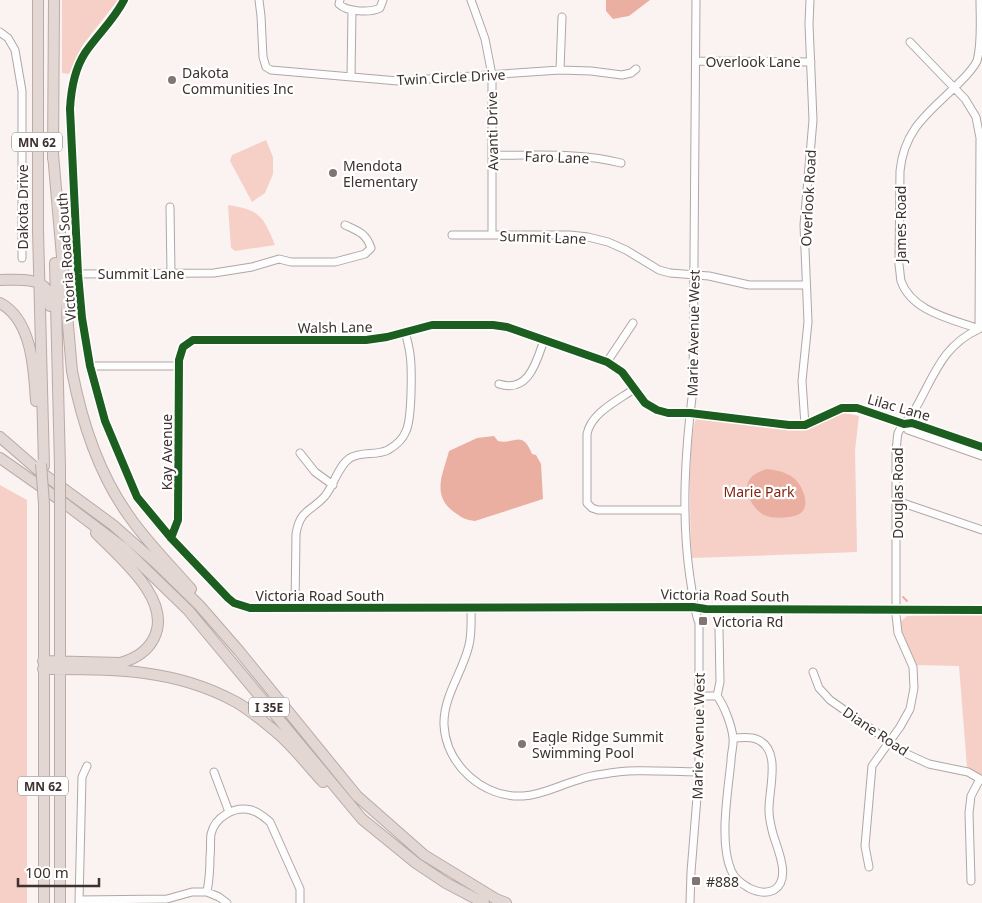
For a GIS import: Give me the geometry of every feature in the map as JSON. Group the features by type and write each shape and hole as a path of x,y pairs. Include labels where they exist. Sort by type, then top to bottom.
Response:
{"highway":[{"name":"MN 62","path":"38,0 38,230 44,504 43,803 46,903"},
{"name":"MN 62","path":"54,0 53,154 60,467 59,903"},
{"path":"53,154 72,371 79,405 90,442 106,479 129,517 212,614 239,652"},
{"path":"0,280 39,283 49,291 58,389"},
{"path":"0,303 14,314 21,324 33,360 43,465"},
{"path":"0,437 24,459"},
{"name":"I 35E","path":"0,445 24,459 113,525 155,562 199,605 357,796 424,855 496,899 506,903"},
{"name":"I 35E","path":"0,458 60,500 124,549 188,610 362,819 416,863 446,883 484,903"},
{"path":"44,665 120,663 132,660 151,644 159,621 154,602 141,580 84,521 60,500"},
{"path":"59,665 150,672 182,679 213,690 238,703 277,733 339,799 362,819"},
{"path":"43,803 51,805 54,812 55,872 59,903"}],"street":[{"name":"Victoria Road South","path":"124,0 118,11 84,54 76,71 71,89 70,109 78,274 82,318 90,366 105,420 138,497 171,538 234,603 250,608 693,607 706,609 982,610"},
{"name":"Twin Circle Drive","path":"259,0 262,16 263,57 266,67 276,71 398,80 560,70 622,75 631,73 636,69"},
{"path":"340,0 339,4 342,7 352,10 376,10 380,8 383,0"},
{"name":"Avanti Drive","path":"471,0 485,39 492,75 492,235"},
{"name":"Marie Avenue West","path":"690,903 699,772 699,623 693,607 686,553 685,510 686,455 693,389 696,0"},
{"name":"Overlook Road","path":"805,425 802,381 808,322 804,225 813,120 809,24 810,0"},
{"path":"954,88 967,75 977,60 980,42 980,0"},
{"path":"351,77 352,10"},
{"path":"560,70 562,17"},
{"name":"Dakota Drive","path":"0,32 12,43 19,66 22,91 22,258"},
{"path":"910,42 965,99 976,117 980,138 980,330"},
{"name":"Overlook Lane","path":"696,61 811,62"},
{"name":"James Road","path":"954,88 913,129 903,149 900,171 899,265 901,280 908,293 918,304 930,311 980,330"},
{"name":"Faro Lane","path":"493,156 578,156 602,158 621,163"},
{"path":"170,207 170,273"},
{"name":"Summit Lane","path":"78,274 214,273 252,267 279,259 291,262 336,262 365,254 371,248 368,239 358,231 345,225"},
{"name":"Summit Lane","path":"452,235 570,235 588,237 608,242 626,250 659,270 670,273 694,274 749,285 806,285"},
{"path":"607,362 634,323"},
{"name":"Walsh Lane","path":"179,366 180,352 183,347 193,340 366,340 432,324 493,325 507,327 607,362 622,372 645,403 657,410 668,413 690,412"},
{"name":"Douglas Road","path":"870,867 865,846 869,782 872,766 888,741 900,727 910,708 914,688 913,668 898,633 896,610 896,449 898,433 914,412 933,372 945,356 960,341 980,330"},
{"path":"295,608 296,534 297,525 304,512 324,498 343,466 350,459 360,454 388,450 398,442 406,431 410,416 410,355 405,332"},
{"path":"500,384 506,386 518,384 527,378 544,340"},
{"path":"90,366 179,366"},
{"name":"Kay Avenue","path":"171,538 178,520 179,366"},
{"path":"634,389 596,416 588,426 587,503 592,508 598,510 685,510"},
{"name":"Lilac Lane","path":"690,412 789,425 805,425 842,408 857,408 904,424 912,423 982,447"},
{"name":"Lilac Lane","path":"904,424 908,430 982,456"},
{"path":"300,453 315,472 333,484"},
{"path":"896,501 982,530"},
{"path":"471,608 469,647 448,699 444,723 447,740 453,756 462,770 475,782 497,793 523,796 539,794 579,779 605,773 699,772"},
{"path":"719,629 720,682 717,696 722,703 733,738 726,812 727,857 731,871 740,883 764,893 776,889 783,878 782,865 771,826 769,811 773,778 771,757 766,745 755,738 733,738"},
{"name":"Diane Road","path":"813,672 819,688 830,700 907,754 929,764 968,772 981,780"},
{"path":"699,696 717,696"},
{"path":"88,766 82,777 79,901 146,901 167,899 192,892 207,892 227,903"},
{"path":"214,772 229,812"},
{"path":"971,881 969,813 971,796 981,780"},
{"path":"207,892 210,873 211,833 218,820 229,812 240,809 251,810 261,814 270,822 300,889 300,903"}],"green space":[{"path":"62,0 118,0 82,46 69,74 62,73"},
{"path":"266,140 273,157 273,174 265,193 252,202 230,161 232,155"},
{"path":"228,205 247,209 259,216 267,227 275,245 235,251 231,248"},
{"name":"Marie Park","path":"845,413 859,416 855,450 857,552 692,558 690,462 694,426 697,417 797,429 812,426 836,414"},
{"path":"0,485 27,500 27,903 0,903"},
{"path":"982,614 982,775 967,767 959,666 915,665 900,622 907,616"}],"shaded area":[{"path":"606,0 650,0 629,16 613,19 606,11"},
{"path":"494,436 498,441 504,442 521,440 525,442 532,454 536,455 541,464 543,499 475,521 467,519 457,514 443,499 441,491 442,476 449,451 477,438"},
{"path":"767,469 786,474 799,483 805,496 804,509 800,513 787,517 771,517 764,515 752,504 748,494 748,483 753,476"}],"waterway":[{"path":"903,597 907,601"}],"cycle path":[{"path":"124,0 81,60 72,87 70,102 78,274 82,318 90,366 105,421 137,497 171,538 234,603 250,608 693,607 706,609 982,610"},
{"path":"171,538 178,520 179,360 183,347 193,340 366,340 387,337 432,325 493,325 507,327 607,362 622,372 645,403 657,410 668,413 690,413 789,425 805,425 842,408 857,408 904,424 912,423 982,447"}],"place":[{"name":"Dakota Communities Inc","path":"172,80"},
{"name":"Mendota Elementary","path":"333,173"},
{"name":"Victoria Rd","path":"703,621"},
{"name":"Eagle Ridge Summit Swimming Pool","path":"522,744"},
{"name":"#888","path":"696,881"}]}
